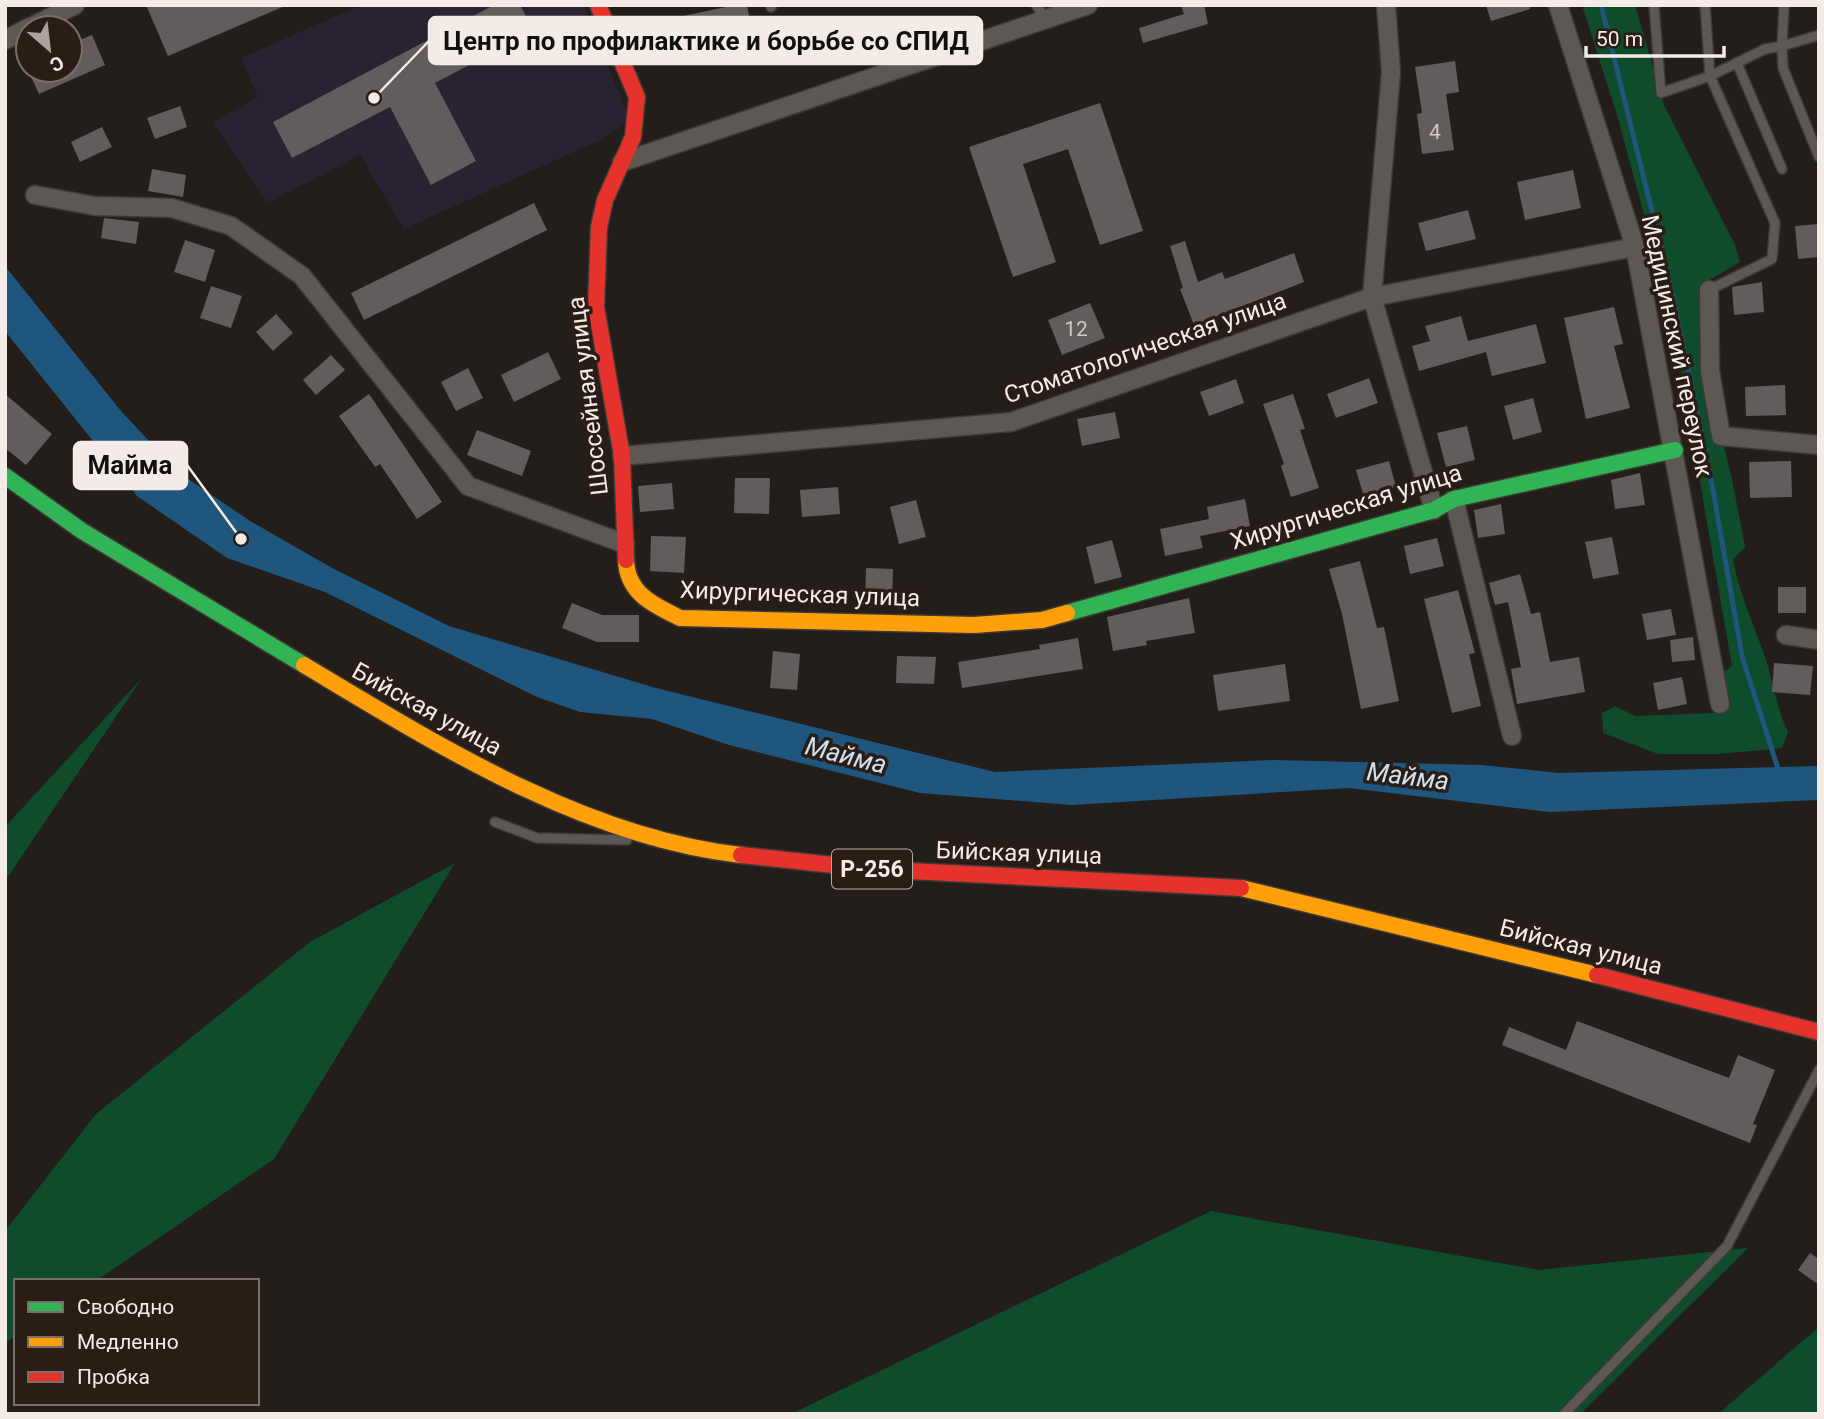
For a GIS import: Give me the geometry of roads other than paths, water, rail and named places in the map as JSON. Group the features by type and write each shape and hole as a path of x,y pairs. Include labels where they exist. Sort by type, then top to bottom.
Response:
{"main road":[{"name":"Шоссейная улица","path":"598,5 637,97 637,119 606,200 599,228 596,307 622,456 625,544"},
{"name":"Хирургическая улица","path":"625,544 626,566 639,593 646,602 680,618 974,625 1042,620 1434,510 1454,499 1675,450"},
{"name":"Бийская улица","path":"5,476 82,531 455,756 593,817 659,840 731,854 870,869 1189,883 1242,888 1394,923 1819,1032"}],"street":[{"path":"57,14 75,5"},
{"path":"622,163 1041,12 1088,5"},
{"path":"1386,5 1391,72 1372,298 1434,510"},
{"name":"Медицинский переулок","path":"1558,5 1635,247 1675,450 1720,704"},
{"path":"35,195 95,206 172,208 231,226 302,276 468,486 625,544"},
{"name":"Стоматологическая улица","path":"622,456 1011,422 1372,298 1635,247"},
{"path":"1709,290 1710,371 1721,436 1819,445"},
{"path":"1454,499 1512,736"},
{"path":"1786,635 1819,640"}],"lane":[{"path":"1654,5 1661,93 1710,76 1765,49 1819,35"},
{"path":"1705,5 1710,76 1775,223 1772,259 1709,290"},
{"path":"1784,5 1783,68 1819,157"},
{"path":"1737,63 1782,169"},
{"path":"495,822 537,838 659,840"},
{"path":"1564,1414 1727,1246 1819,1070"}],"water":[{"name":"Майма","path":"5,266 121,411 178,472 250,521 334,569 449,626 656,688 995,772 1273,760 1482,765 1559,773 1819,766 1819,800 1550,812 1349,788 1072,805 920,793 729,745 652,719 580,712 537,697 325,592 227,558 137,496 5,331"}],"waterway":[{"path":"1601,5 1672,292 1713,490 1742,656 1780,775"}],"place":[{"name":"Центр по профилактике и борьбе со СПИД","path":"374,98"},
{"name":"Майма","path":"241,539"}]}
